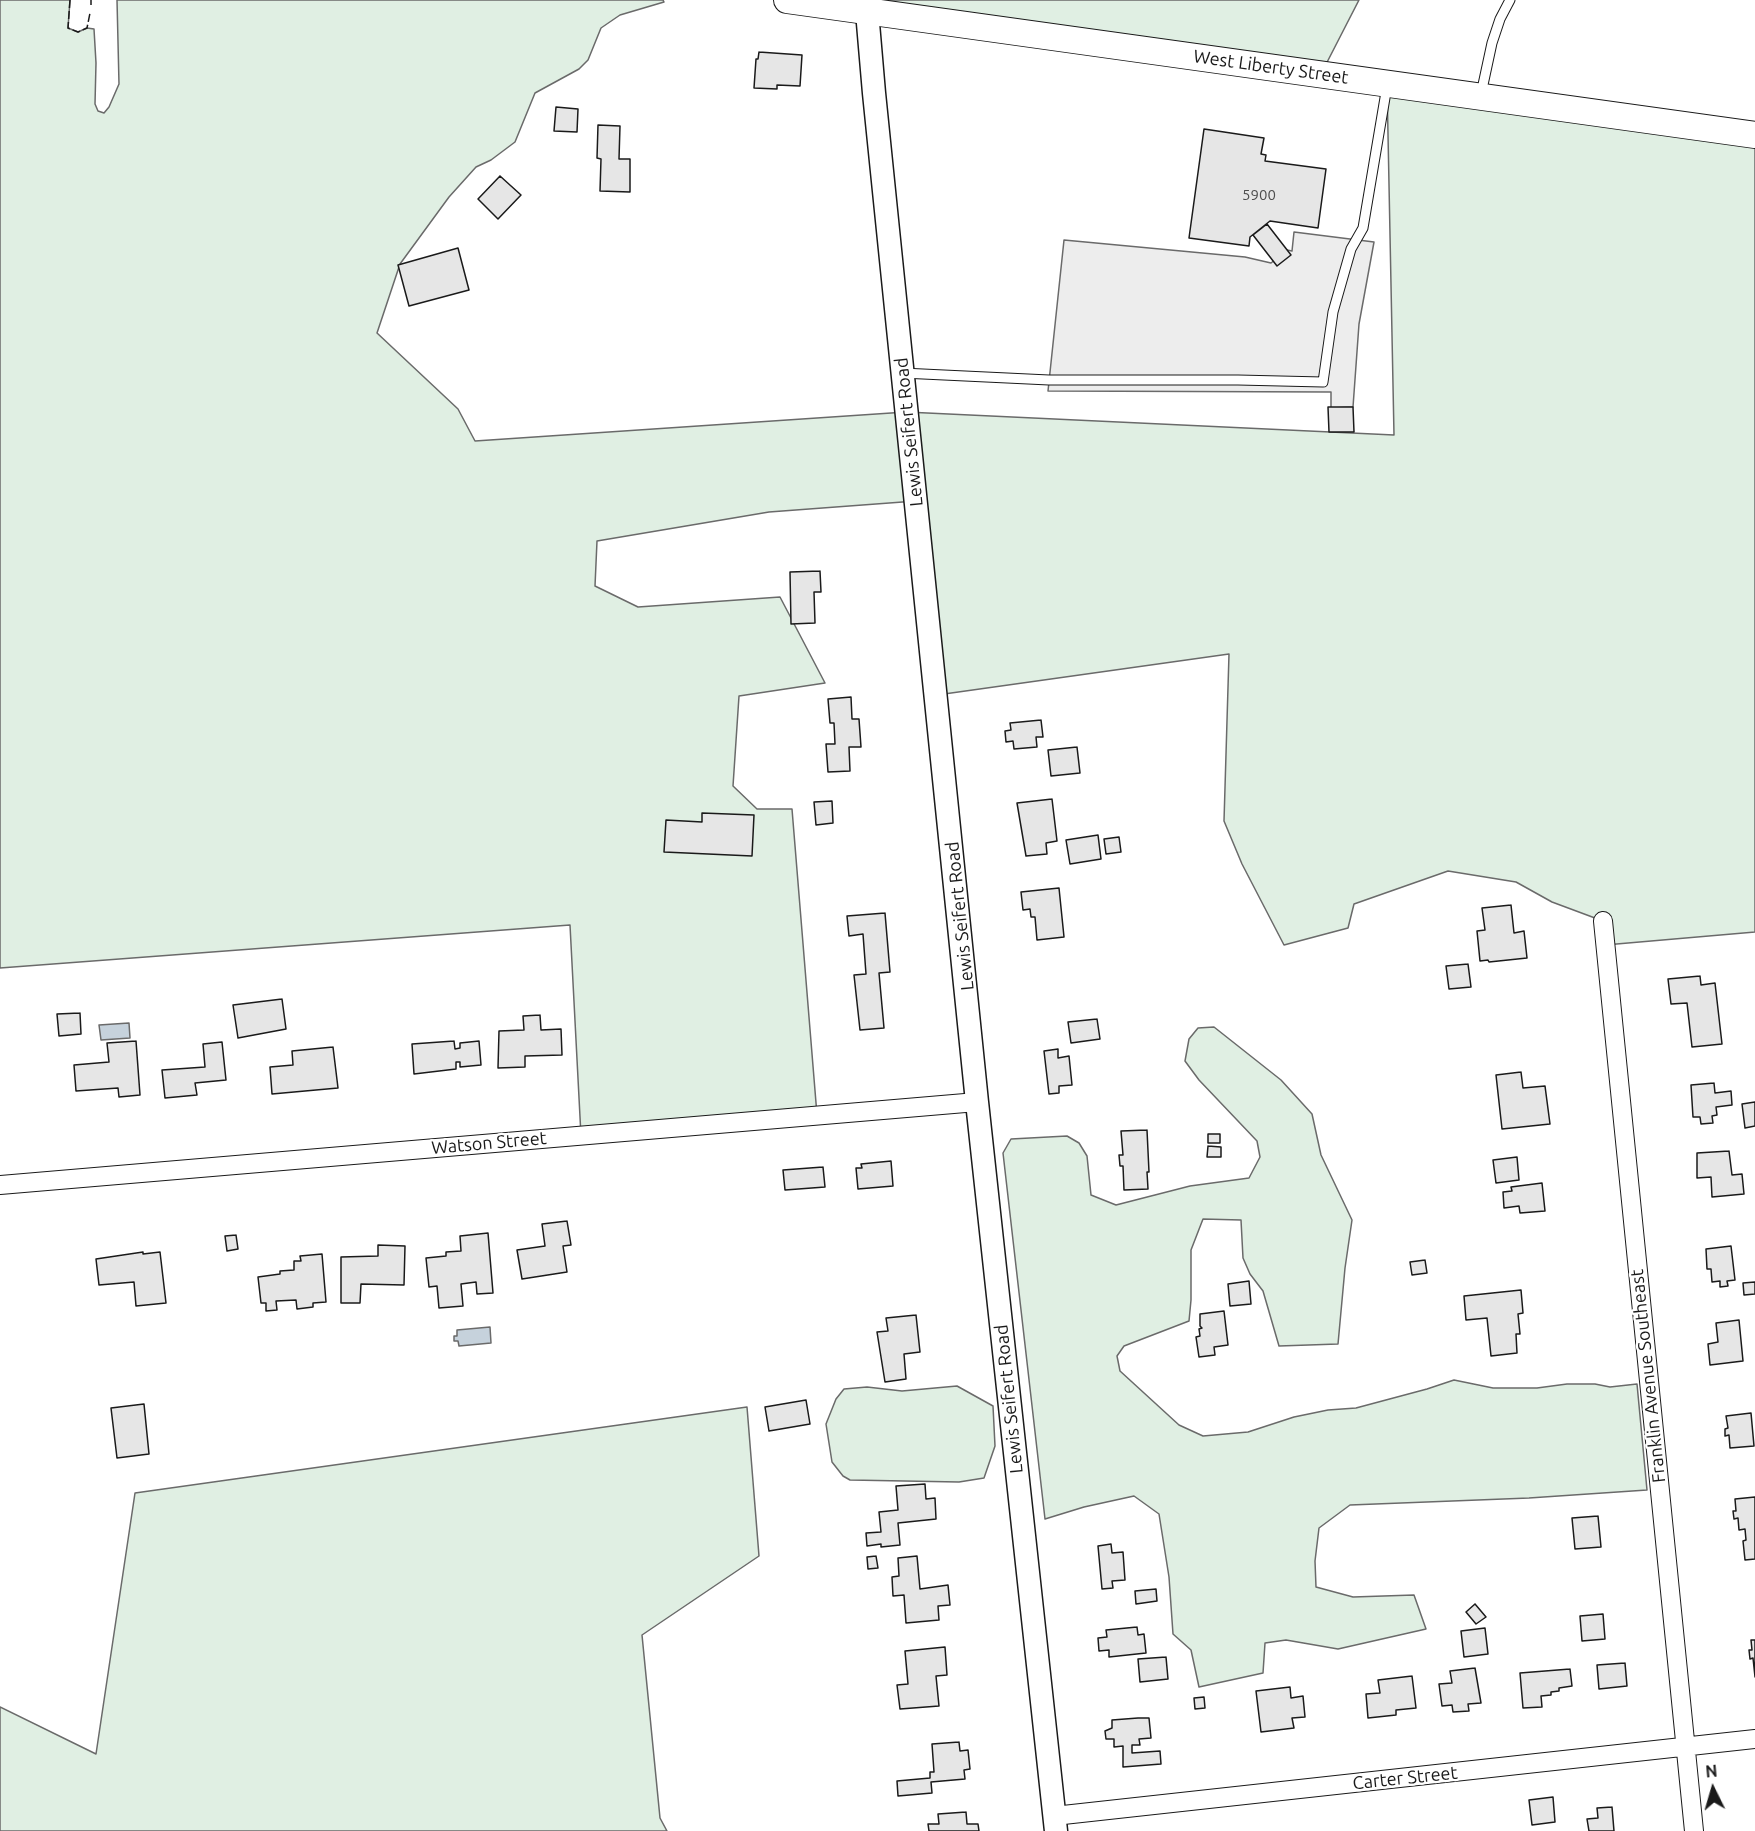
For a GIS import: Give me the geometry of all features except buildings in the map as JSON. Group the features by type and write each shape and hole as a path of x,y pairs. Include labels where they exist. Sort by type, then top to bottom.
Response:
{"main road":[{"name":"West Liberty Street","path":"787,0 867,6 1387,84 1755,135"}],"street":[{"name":"Lewis Seifert Road","path":"867,6 902,373 977,1101 1055,1824"},
{"name":"Franklin Avenue Southeast","path":"1603,921 1694,1831"},
{"name":"Watson Street","path":"0,1185 977,1101"},
{"name":"Carter Street","path":"1055,1824 1755,1739"}],"lane":[{"path":"1480,97 1492,44 1500,19 1510,0"},
{"path":"902,373 1049,380 1323,382 1336,302 1352,249 1364,228 1387,84"}],"green space":[{"path":"0,0 70,0 68,28 78,32 87,28 94,29 95,104 98,111 104,113 119,84 117,0 663,0 664,2 620,15 601,28 588,60 579,69 535,93 515,142 491,160 476,167 449,197 400,264 377,333 458,409 475,441 906,412 1394,435 1387,84 1755,135 1755,932 1605,945 1603,921 1552,902 1516,882 1448,871 1354,904 1348,928 1284,945 1242,864 1224,821 1229,654 937,695 916,501 769,512 597,541 595,586 638,607 780,597 825,683 739,696 733,786 757,809 792,809 817,1115 581,1136 570,925 0,968"},
{"path":"866,0 1359,0 1321,74"},
{"path":"1214,1027 1281,1080 1312,1114 1321,1155 1352,1220 1338,1344 1279,1346 1263,1291 1250,1274 1243,1258 1241,1220 1203,1219 1191,1250 1189,1321 1124,1346 1117,1356 1120,1371 1179,1425 1203,1436 1248,1432 1294,1417 1328,1410 1356,1408 1454,1380 1493,1388 1537,1388 1567,1384 1595,1384 1610,1387 1637,1384 1647,1490 1529,1498 1350,1505 1319,1528 1315,1561 1316,1587 1353,1597 1414,1595 1426,1629 1338,1649 1286,1640 1265,1643 1263,1673 1199,1687 1191,1650 1173,1634 1169,1577 1159,1514 1134,1496 1084,1507 1045,1519 1003,1153 1011,1139 1067,1136 1079,1143 1087,1156 1091,1195 1116,1205 1190,1186 1249,1178 1260,1157 1257,1141 1199,1080 1185,1061 1189,1039 1198,1028"},
{"path":"957,1386 993,1406 995,1446 984,1478 959,1482 850,1480 843,1476 832,1462 826,1424 836,1399 844,1389 867,1387 902,1391"},
{"path":"747,1407 759,1556 642,1635 660,1818 667,1831 0,1831 0,1707 96,1754 135,1493"}],"shaded area":[{"path":"1294,232 1374,242 1359,324 1353,407 1331,408 1331,392 1048,391 1064,240 1245,257 1271,263 1287,250 1292,251"},
{"path":"129,1023 130,1038 101,1040 99,1025"},
{"path":"490,1327 491,1343 459,1346 458,1341 454,1341 457,1330"}],"fence":[{"path":"70,0 68,28 78,32 87,28 90,13"},
{"path":"91,0 91,5"}]}
